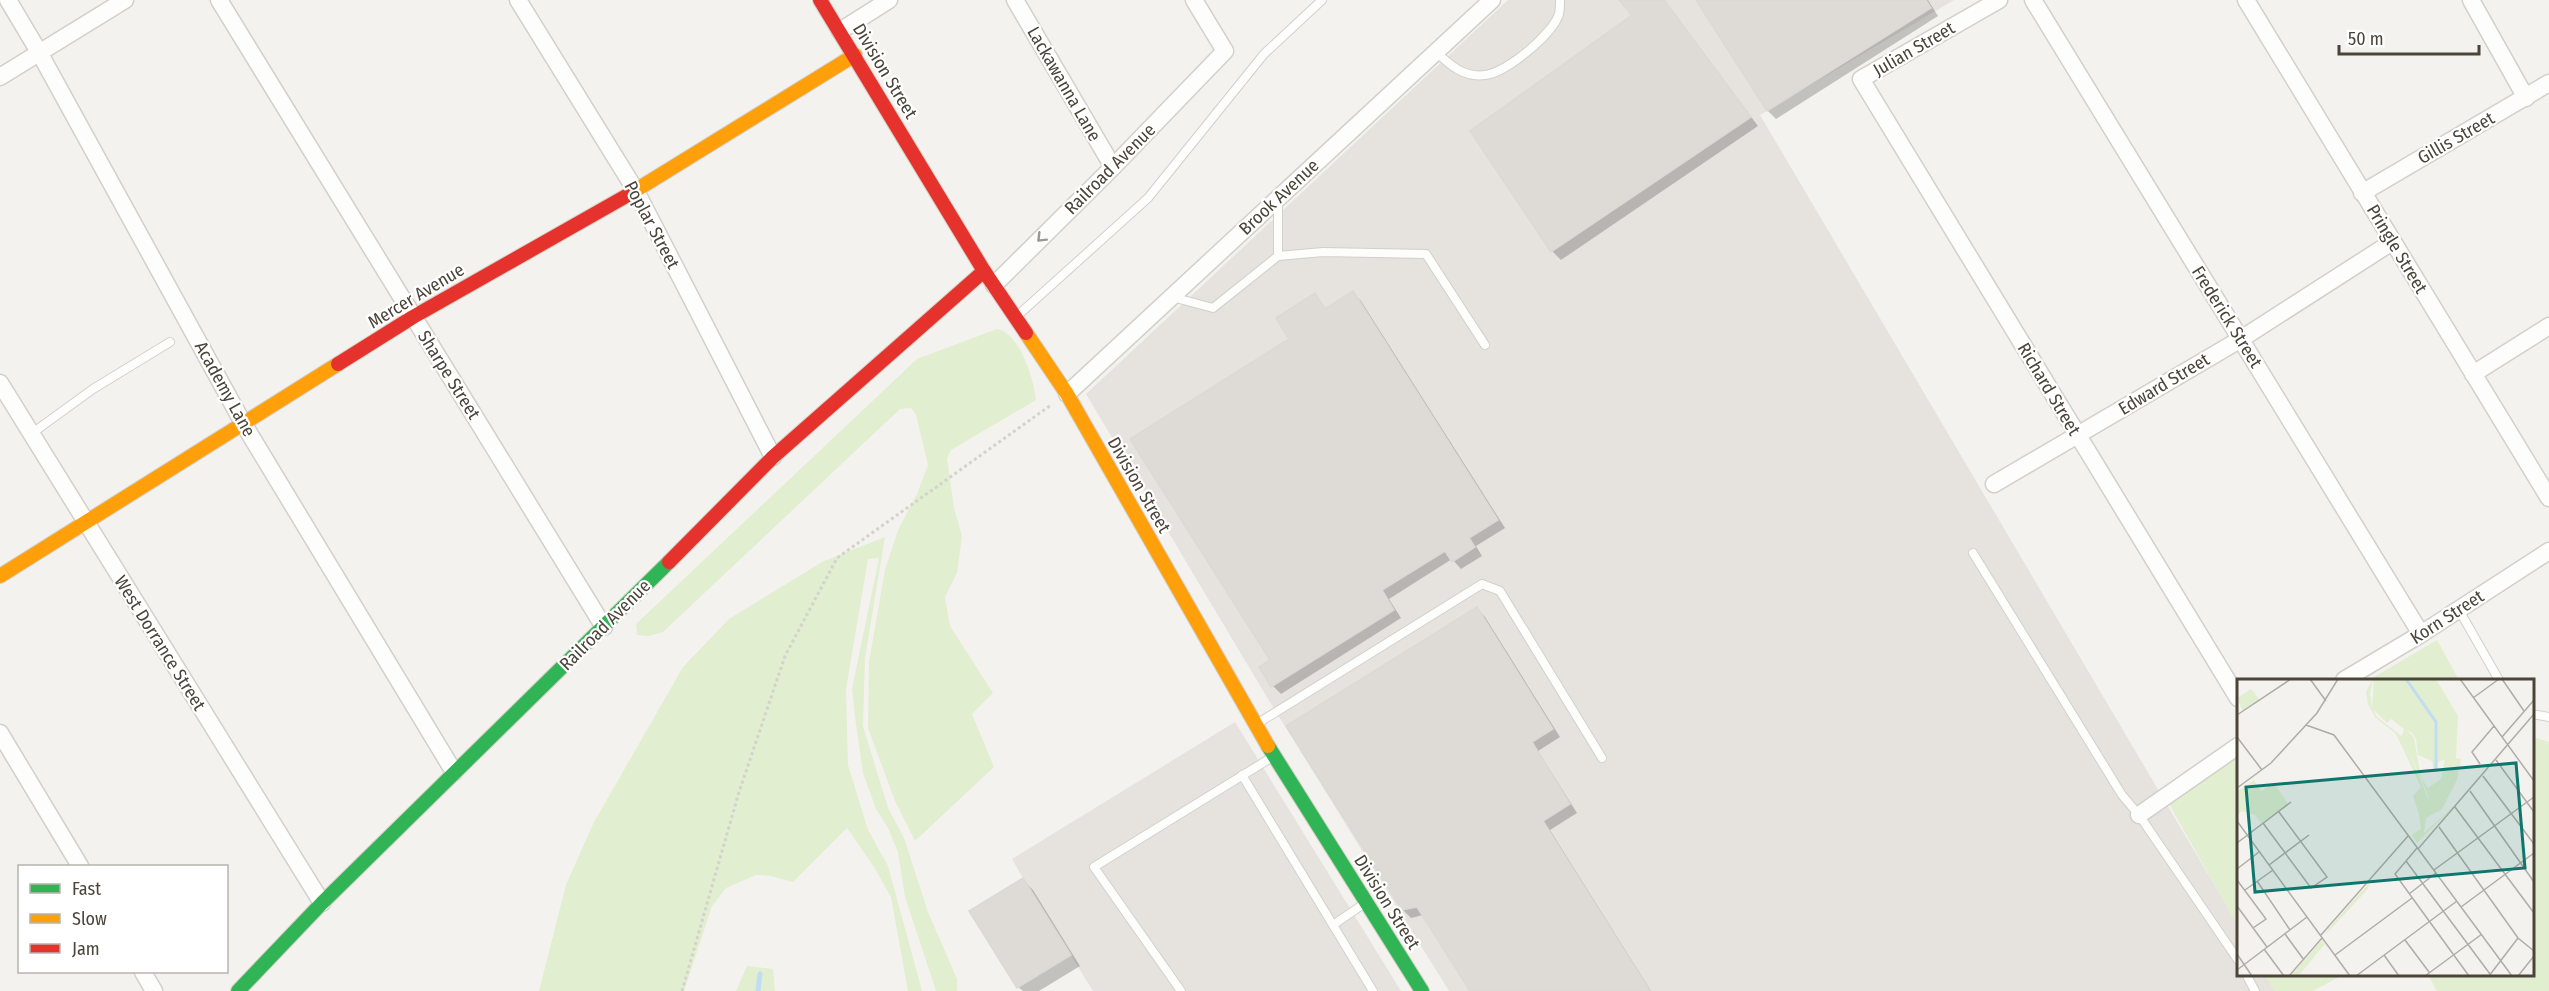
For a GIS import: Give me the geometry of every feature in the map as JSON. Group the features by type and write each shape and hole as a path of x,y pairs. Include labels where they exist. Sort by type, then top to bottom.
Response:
{"street":[{"name":"Academy Lane","path":"8,0 39,52 243,423 454,772"},
{"path":"0,77 126,0"},
{"name":"Sharpe Street","path":"219,0 604,627"},
{"name":"Poplar Street","path":"518,0 636,191 773,457"},
{"name":"Division Street","path":"820,0 989,278 1067,394 1254,725 1366,902 1418,990"},
{"path":"840,31 889,0"},
{"name":"Lackawanna Lane","path":"1015,0 1113,167"},
{"name":"Railroad Avenue","path":"238,991 322,903 604,627 773,457 989,278 1113,167 1225,51 1194,0"},
{"name":"Brook Avenue","path":"1067,394 1492,0"},
{"name":"Julian Street","path":"1861,79 1999,0"},
{"name":"Frederick Street","path":"2033,0 2421,634"},
{"name":"Pringle Street","path":"2246,0 2549,498"},
{"path":"2471,0 2526,98"},
{"name":"Mercer Avenue","path":"0,576 413,316 636,191 855,55"},
{"name":"Richard Street","path":"1861,79 2237,696"},
{"name":"Gillis Street","path":"2362,193 2549,83"},
{"name":"Edward Street","path":"1994,484 2241,339 2392,242"},
{"path":"2473,374 2549,326"},
{"name":"West Dorrance Street","path":"0,383 322,903"},
{"name":"Korn Street","path":"2347,679 2421,634 2549,550"},
{"path":"0,733 79,865"},
{"path":"2139,815 2237,747"},
{"path":"144,973 154,991"}],"lane":[{"path":"1016,318 1148,198 1264,54 1322,0"},
{"path":"1436,52 1453,68 1471,75 1499,72 1515,62 1553,25 1559,14 1560,0"},
{"path":"1278,198 1278,256"},
{"path":"1172,297 1214,308 1278,256 1323,252 1426,254 1485,345"},
{"path":"31,434 93,389 170,342"},
{"path":"1973,553 2122,795 2139,815 2237,959"},
{"path":"1254,725 1482,584 1500,591 1602,758"},
{"path":"2458,610 2498,679"},
{"path":"2534,714 2549,717"},
{"path":"1181,991 1094,867 1274,756"},
{"path":"1242,776 1373,991"},
{"path":"1333,925 1366,902"},
{"path":"2247,976 2255,991"}],"path":[{"path":"682,991 740,792 785,656 837,558 1067,394"}],"shaded area":[{"path":"1508,0 1954,0 1760,115 2237,923 2237,976 2268,976 2277,991 1449,991 1268,699 1086,394"},
{"path":"1235,722 1401,991 1093,991 1023,878 1012,859"}],"green space":[{"path":"997,329 1005,332 1019,348 1029,370 1036,400 951,450 947,458 954,508 962,536 957,573 945,597 950,626 993,693 972,714 994,767 915,841 895,801 868,728 869,662 885,570 898,530 917,494 928,465 916,415 911,408 900,409 663,632 649,636 637,635 636,624 917,359"},
{"path":"885,537 865,658 863,726 888,808 904,838 928,912 957,979 957,991 936,991 905,897 898,852 888,828 876,809 863,773 852,689 879,558 868,559 846,689 848,765 868,830 888,866 922,991 908,991 891,897 847,828 793,882 771,876 756,875 726,888 712,906 684,991 539,991 566,885 593,824 683,667 729,619 822,562"},
{"path":"2437,640 2458,679 2371,679"},
{"path":"2534,737 2549,742 2549,991 2437,991 2429,976 2534,976"},
{"path":"2237,758 2237,925 2167,800"},
{"path":"747,966 773,969 775,991 736,991"},
{"path":"2266,976 2341,976 2313,991 2274,991"}],"building":[{"path":"1619,0 1664,0 1751,117 1551,252 1470,131 1632,15"},
{"path":"1696,0 1926,0 1931,8 1767,111"},
{"path":"1353,291 1498,520 1469,538 1475,547 1452,562 1445,551 1382,590 1394,610 1271,687 1259,667 1270,660 1130,439 1289,339 1276,318 1315,293 1325,309"},
{"path":"1477,607 1553,729 1532,742 1570,804 1543,821 1650,991 1470,991 1417,907 1402,910 1286,726"},
{"path":"1023,878 1071,955 1017,988 969,911"}],"waterway":[{"path":"758,991 760,974"}],"traffic: fast":[{"path":"238,991 322,903 669,562"},
{"path":"1268,746 1422,991"}],"traffic: slow":[{"path":"628,195 855,55"},
{"path":"1026,333 1067,394 1268,746"},
{"path":"0,576 338,364"}],"traffic: jam":[{"path":"820,0 984,271 1026,333"},
{"path":"338,364 413,317 628,195"},
{"path":"669,562 773,457 984,271"}]}
